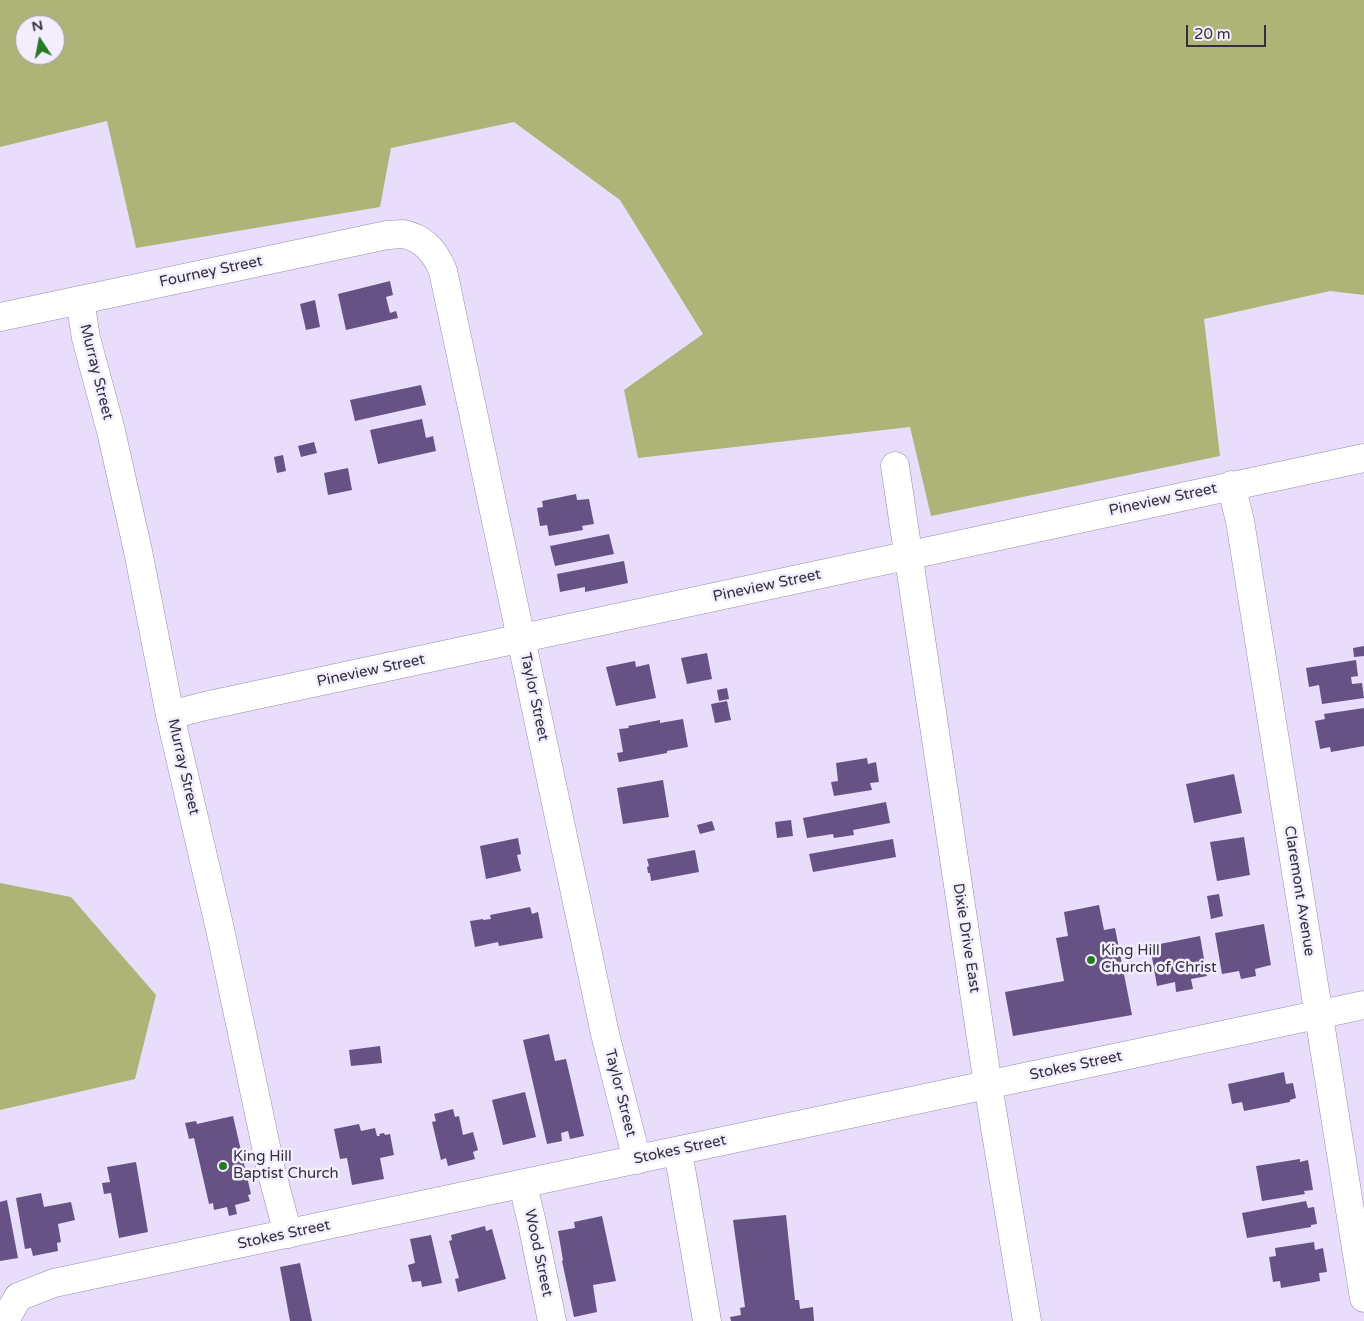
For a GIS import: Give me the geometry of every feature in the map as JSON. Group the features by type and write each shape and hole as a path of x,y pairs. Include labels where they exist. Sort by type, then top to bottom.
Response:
{"street":[{"name":"Fourney Street","path":"0,317 387,235 404,234 421,241"},
{"name":"Taylor Street","path":"421,241 428,246 438,259 443,271 605,1034 637,1160"},
{"name":"Murray Street","path":"80,300 86,338 111,431 136,542 170,715 220,929 271,1170 288,1234"},
{"name":"Pineview Street","path":"170,715 1364,458"},
{"name":"Dixie Drive East","path":"895,466 988,1085 1027,1321"},
{"name":"Claremont Avenue","path":"1231,486 1240,521 1364,1298"},
{"name":"Stokes Street","path":"4,1315 18,1297 54,1283 1364,1005"},
{"path":"678,1151 707,1321"},
{"name":"Wood Street","path":"522,1184 552,1321"}],"green space":[{"path":"0,0 1364,0 1364,295 1330,291 1204,319 1220,456 931,516 910,427 638,458 624,390 703,334 620,200 514,122 391,148 380,207 136,248 107,121 0,147"},
{"path":"0,883 71,897 156,995 135,1079 0,1110"}],"building":[{"path":"390,281 393,295 386,297 390,313 396,311 398,318 346,330 338,294"},
{"path":"315,300 320,327 306,330 300,304"},
{"path":"421,385 426,405 355,421 350,400"},
{"path":"422,419 426,438 433,436 436,451 378,464 370,430"},
{"path":"314,442 317,453 301,457 298,446"},
{"path":"283,455 286,471 277,473 274,457"},
{"path":"348,468 352,490 328,495 324,473"},
{"path":"576,494 577,500 589,499 594,524 582,526 583,530 549,536 547,525 540,526 537,508 543,507 542,501"},
{"path":"609,534 614,554 555,566 550,546"},
{"path":"624,561 628,583 585,592 585,587 560,592 557,574"},
{"path":"1364,646 1364,656 1354,657 1353,648"},
{"path":"707,653 712,679 687,684 681,658"},
{"path":"1356,660 1358,676 1351,677 1352,684 1362,683 1364,698 1322,704 1319,685 1309,687 1306,668"},
{"path":"635,661 636,667 649,664 656,698 616,706 606,667"},
{"path":"727,688 729,699 719,701 717,690"},
{"path":"727,701 731,720 715,723 711,704"},
{"path":"1364,708 1364,746 1331,752 1330,747 1320,749 1315,721 1325,719 1324,714"},
{"path":"683,719 688,747 619,762 617,753 623,752 619,729 660,720 660,723"},
{"path":"867,758 868,764 876,762 879,782 870,783 872,790 834,796 831,782 838,781 836,763"},
{"path":"1234,774 1242,813 1194,823 1186,784"},
{"path":"663,780 669,817 623,824 617,788"},
{"path":"886,802 890,823 853,830 854,835 834,838 833,834 807,838 803,818"},
{"path":"791,820 793,836 777,838 775,822"},
{"path":"712,821 715,830 700,834 697,825"},
{"path":"1244,837 1250,875 1217,881 1210,842"},
{"path":"518,838 521,854 517,855 521,871 486,879 480,846"},
{"path":"893,839 896,857 813,872 809,854"},
{"path":"695,850 699,872 651,881 650,873 648,873 647,859"},
{"path":"1219,894 1223,916 1211,919 1207,896"},
{"name":"King Hill Church of Christ","path":"1099,905 1104,930 1115,928 1132,1015 1013,1036 1005,992 1064,981 1056,938 1068,936 1064,912"},
{"path":"530,907 532,914 538,912 543,938 499,946 498,942 475,947 470,921 491,919 490,915"},
{"path":"1264,924 1271,965 1255,969 1256,976 1241,979 1239,971 1222,974 1215,933"},
{"path":"1200,936 1207,976 1191,979 1193,989 1176,992 1175,982 1157,986 1150,946"},
{"path":"549,1034 555,1061 566,1059 584,1136 570,1139 568,1131 561,1133 562,1141 547,1144 523,1040"},
{"path":"380,1046 382,1063 351,1066 349,1050"},
{"path":"1284,1072 1286,1084 1293,1083 1296,1098 1290,1100 1290,1102 1244,1111 1242,1102 1232,1104 1228,1084"},
{"path":"525,1092 536,1137 503,1145 492,1100"},
{"path":"453,1109 455,1117 459,1116 463,1135 473,1132 478,1150 473,1152 475,1159 448,1166 446,1158 441,1160 432,1122 436,1121 434,1114"},
{"name":"King Hill Baptist Church","path":"233,1116 251,1194 248,1195 250,1201 235,1205 237,1214 229,1216 227,1207 214,1210 213,1203 209,1204 194,1138 189,1139 185,1123 196,1121 197,1124"},
{"path":"359,1124 361,1131 375,1128 377,1136 384,1133 385,1135 390,1134 394,1155 380,1158 384,1179 352,1185 347,1158 340,1159 334,1129"},
{"path":"1300,1159 1300,1162 1308,1160 1313,1190 1304,1191 1305,1194 1262,1201 1256,1166"},
{"path":"136,1162 148,1232 119,1238 111,1193 104,1194 102,1183 110,1182 107,1167"},
{"path":"41,1193 44,1207 71,1202 75,1220 58,1224 61,1242 57,1243 58,1251 33,1256 31,1248 25,1249 16,1198"},
{"path":"7,1200 18,1258 0,1261 0,1202"},
{"path":"1306,1201 1308,1208 1314,1207 1317,1224 1311,1225 1311,1227 1247,1238 1242,1213"},
{"path":"786,1215 795,1300 799,1300 800,1309 813,1307 814,1321 731,1321 730,1317 741,1315 740,1308 745,1307 733,1220"},
{"path":"602,1216 616,1281 593,1285 597,1312 574,1317 562,1261 558,1231 575,1228 574,1222"},
{"path":"485,1226 486,1231 492,1229 506,1279 458,1292 455,1279 459,1278 449,1241 452,1240 451,1235"},
{"path":"431,1235 442,1283 422,1287 421,1281 412,1282 408,1265 415,1263 410,1239"},
{"path":"1314,1242 1315,1250 1323,1248 1327,1272 1319,1273 1320,1281 1281,1288 1280,1281 1273,1282 1269,1257 1276,1256 1275,1248"},
{"path":"300,1263 312,1321 290,1321 280,1267"}],"place":[{"name":"King Hill Church of Christ","path":"1091,960"},
{"name":"King Hill Baptist Church","path":"223,1166"}]}
